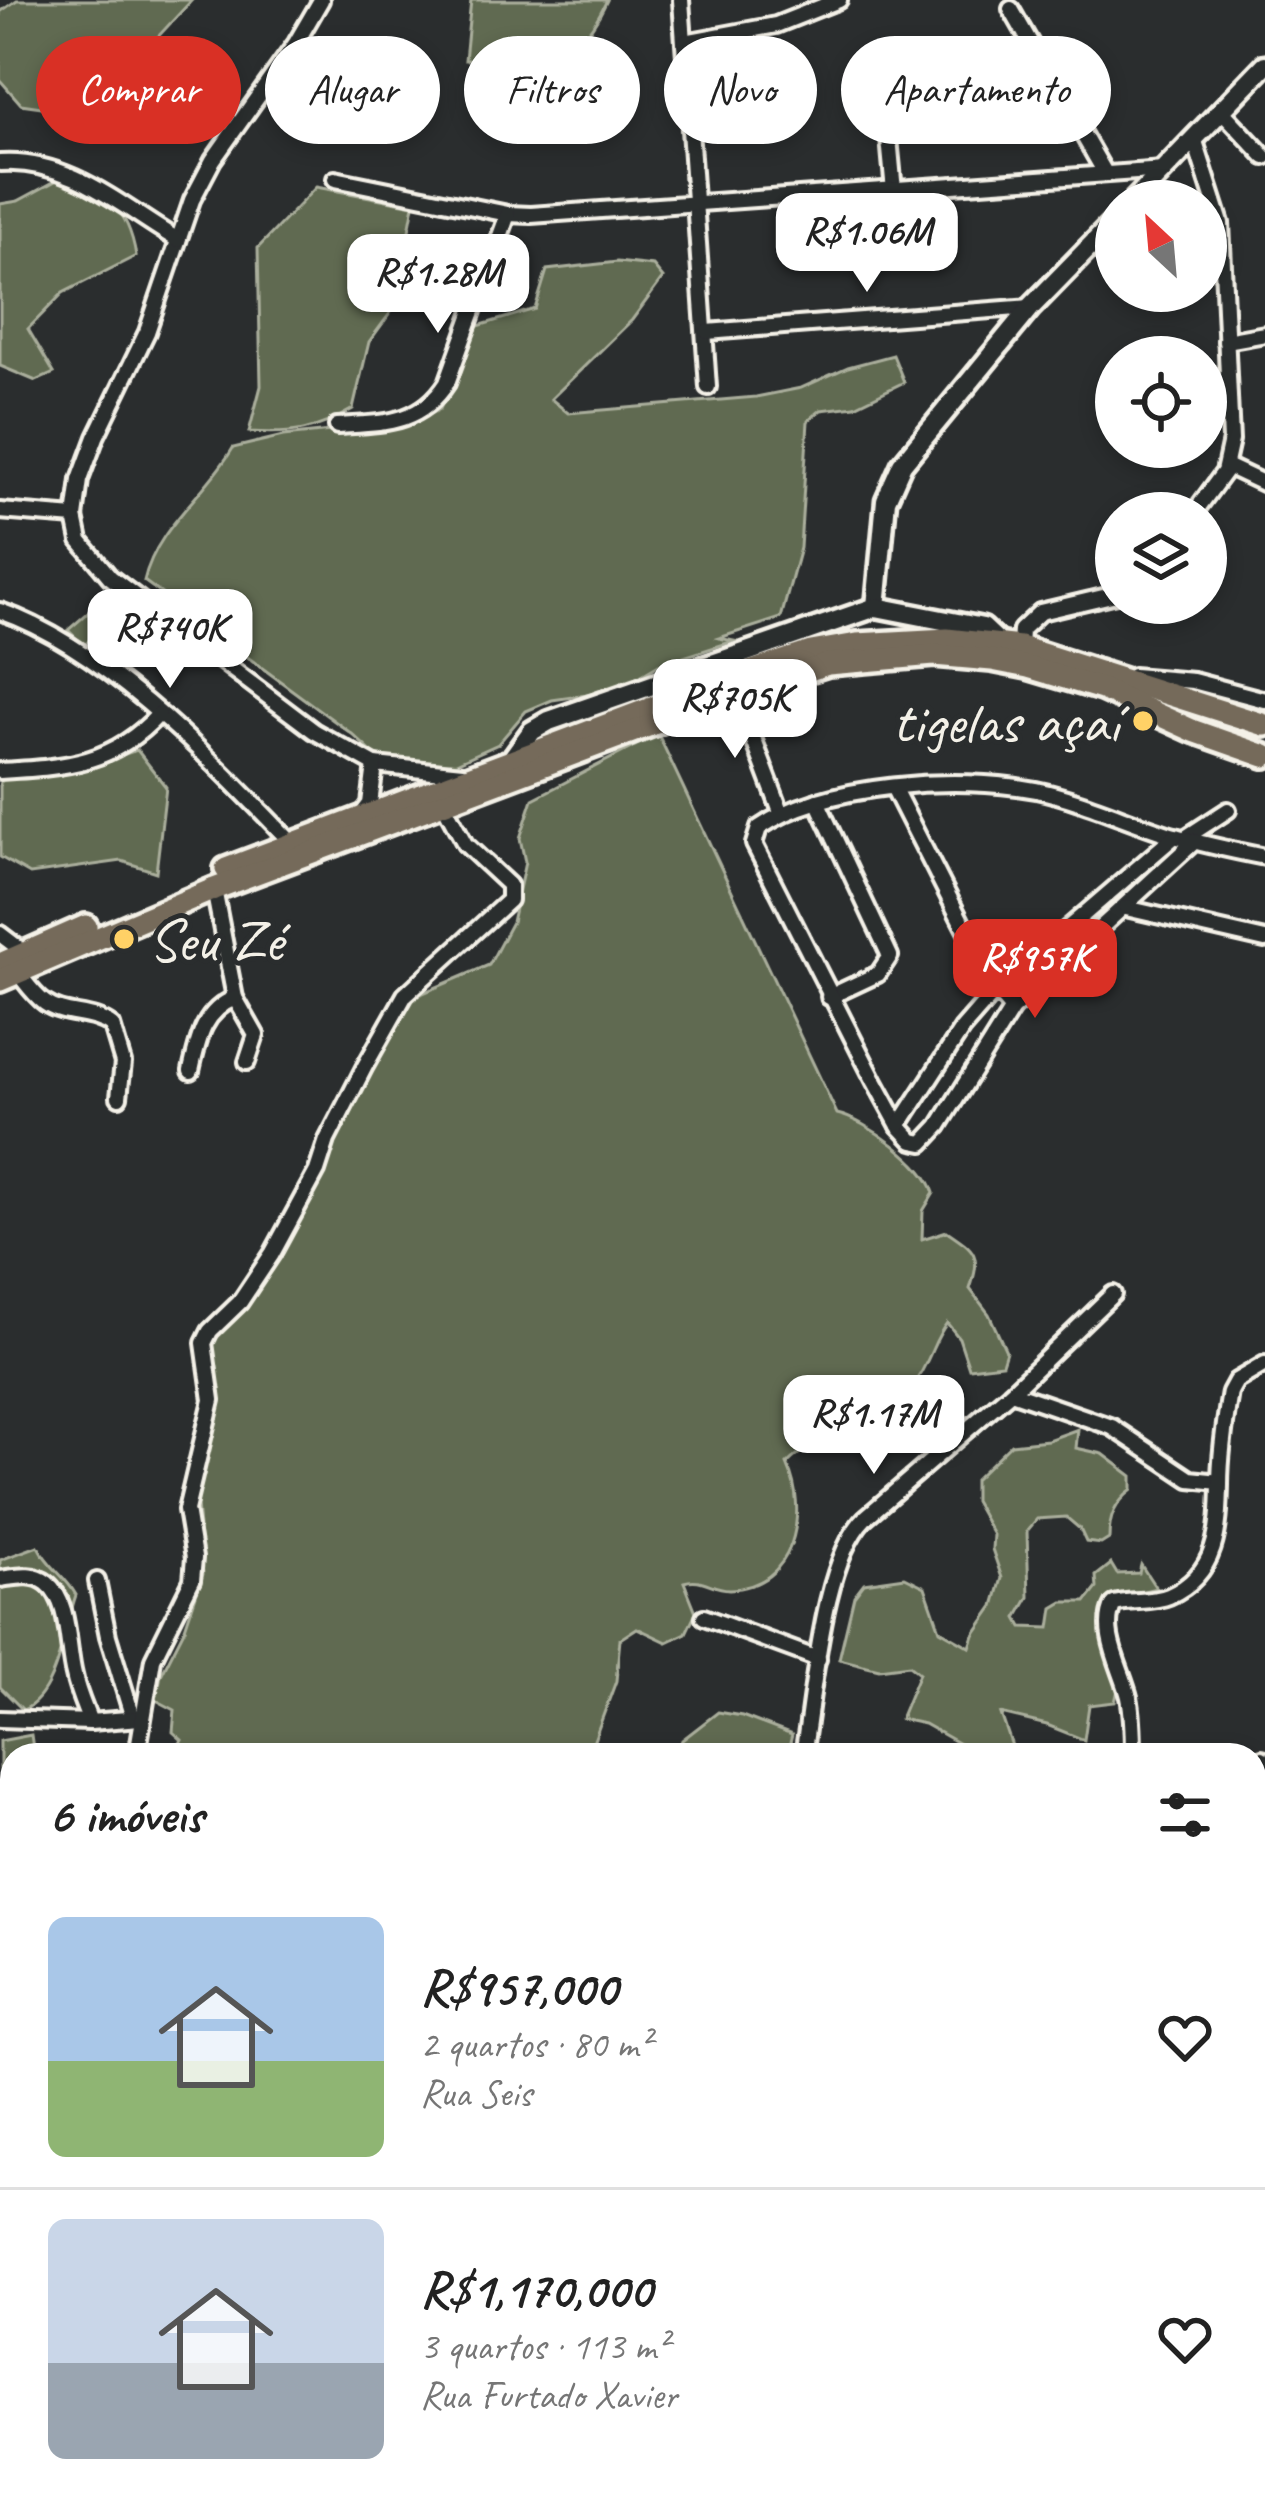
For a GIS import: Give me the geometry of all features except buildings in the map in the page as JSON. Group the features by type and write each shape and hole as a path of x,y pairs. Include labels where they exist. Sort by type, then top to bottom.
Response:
{"highway":[{"path":"11,968 292,843 811,652 898,640 1011,646 1265,725"},
{"path":"11,968 736,693 828,664 934,656 992,659 1076,679 1240,748 1265,753"}],"main road":[{"path":"1154,180 1265,65"},
{"path":"876,607 881,523 892,481 913,448 1031,308 1095,242"},
{"path":"511,760 532,731 549,721 876,607 983,628 1011,646"}],"street":[{"path":"321,0 296,44 212,160 147,332 96,437 80,480 75,517 80,541 110,577 314,730 376,765 475,775"},
{"path":"682,0 685,36"},
{"path":"720,36 776,25 838,0"},
{"path":"1011,9 1119,180"},
{"path":"1221,110 1265,157"},
{"path":"1194,138 1221,223 1226,336"},
{"path":"690,144 708,386"},
{"path":"890,144 894,191"},
{"path":"0,163 27,162 62,170 178,240"},
{"path":"335,179 508,214 610,212 1164,170"},
{"path":"337,426 411,418 438,397 508,214"},
{"path":"707,332 1031,308"},
{"path":"1227,340 1265,334"},
{"path":"1227,360 1231,440 1227,466 1265,484"},
{"path":"0,512 75,517"},
{"path":"1011,646 1040,612 1095,599"},
{"path":"0,611 42,628 159,714 292,843"},
{"path":"1110,675 1193,681 1265,700"},
{"path":"736,693 782,812"},
{"path":"0,771 44,769 102,757 136,738 159,714"},
{"path":"358,820 370,804 376,765"},
{"path":"1185,839 1126,908 1012,1009 923,1143 913,1141 899,1126 754,844 759,828 782,812 817,801 892,787 1000,785 1037,790 1185,839 1265,857"},
{"path":"892,787 996,990 1012,1009"},
{"path":"817,801 890,956 878,974 830,997"},
{"path":"137,1743 137,1718 153,1660 192,1580 194,1558 186,1510 212,1400 204,1342 209,1331 240,1302 272,1254 405,995 509,901 509,885 466,844 444,805"},
{"path":"899,1126 962,1029 996,990 1228,810"},
{"path":"214,889 235,998 256,1035 247,1062"},
{"path":"1126,908 1265,940"},
{"path":"0,934 11,968 45,1003 95,1016 112,1026 123,1063 119,1096"},
{"path":"191,1071 207,1019 216,1007 235,998"},
{"path":"805,1743 840,1556 855,1528 1011,1392 1113,1294"},
{"path":"1132,1743 1130,1704 1108,1628 1109,1613 1114,1604 1133,1598 1170,1596 1202,1567 1220,1535 1220,1482 1230,1391 1235,1381 1265,1364"},
{"path":"1011,1392 1112,1426 1190,1479 1220,1482"},
{"path":"0,1579 26,1575 52,1588 62,1608 77,1690 90,1722"},
{"path":"97,1581 108,1636 137,1718"},
{"path":"704,1617 818,1659"},
{"path":"0,1719 90,1722 137,1718"}],"green space":[{"path":"17,0 192,0 159,36 36,36 36,106 21,104 0,80 0,12"},
{"path":"471,0 607,0 584,36 467,36"},
{"path":"59,179 90,190 121,213 136,256 63,293 28,329 54,373 36,381 0,366 0,204 18,201"},
{"path":"316,187 414,205 394,308 369,342 353,409 304,430 249,432 261,386 258,248"},
{"path":"617,262 653,266 663,278 632,320 551,399 568,413 756,397 801,388 848,367 893,355 904,382 855,406 821,410 808,421 800,548 781,618 719,638 734,641 659,665 615,691 552,700 526,711 498,744 456,763 408,765 378,758 144,581 159,544 233,448 283,436 417,422 440,409 478,326 535,309 547,270"},
{"path":"89,612 103,625 84,646 68,630"},
{"path":"100,633 123,658 109,666 86,649"},
{"path":"658,734 837,1114 893,1145 929,1182 934,1193 923,1211 922,1239 947,1231 974,1254 970,1289 989,1314 1006,1351 1002,1364 969,1368 959,1338 947,1323 921,1373 895,1404 861,1427 796,1455 787,1464 794,1483 796,1525 782,1562 751,1585 729,1589 684,1582 696,1612 686,1633 667,1642 637,1628 620,1639 616,1681 593,1743 180,1743 173,1732 175,1710 156,1700 161,1675 185,1628 203,1574 195,1481 212,1427 205,1353 218,1327 244,1311 296,1221 358,1086 411,998 489,965 512,922 525,862 520,838 533,799"},
{"path":"137,750 166,787 156,872 122,861 30,874 0,857 0,775 61,775"},
{"path":"1078,1429 1076,1448 1103,1454 1132,1476 1132,1490 1117,1505 1109,1539 1101,1544 1086,1542 1066,1517 1037,1519 1027,1531 1029,1597 1017,1618 1022,1627 1050,1628 1053,1608 1063,1602 1086,1602 1097,1588 1096,1576 1111,1564 1117,1574 1139,1573 1141,1565 1156,1588 1132,1594 1110,1618 1123,1669 1115,1702 1089,1705 1084,1740 1001,1714 1011,1743 958,1743 924,1724 900,1719 919,1673 909,1665 879,1669 839,1659 854,1596 864,1583 905,1577 925,1587 940,1630 970,1647 994,1606 1002,1578 992,1549 993,1535 974,1501 974,1480 1011,1444 1048,1440"},
{"path":"38,1546 76,1595 52,1676 35,1702 23,1710 0,1687 0,1560"},
{"path":"718,1712 792,1735 790,1743 682,1740"},
{"path":"31,1735 32,1743 0,1743"}],"place":[{"name":"tigelas açaí","path":"1143,721"},
{"name":"Seu Zé","path":"124,939"}]}
